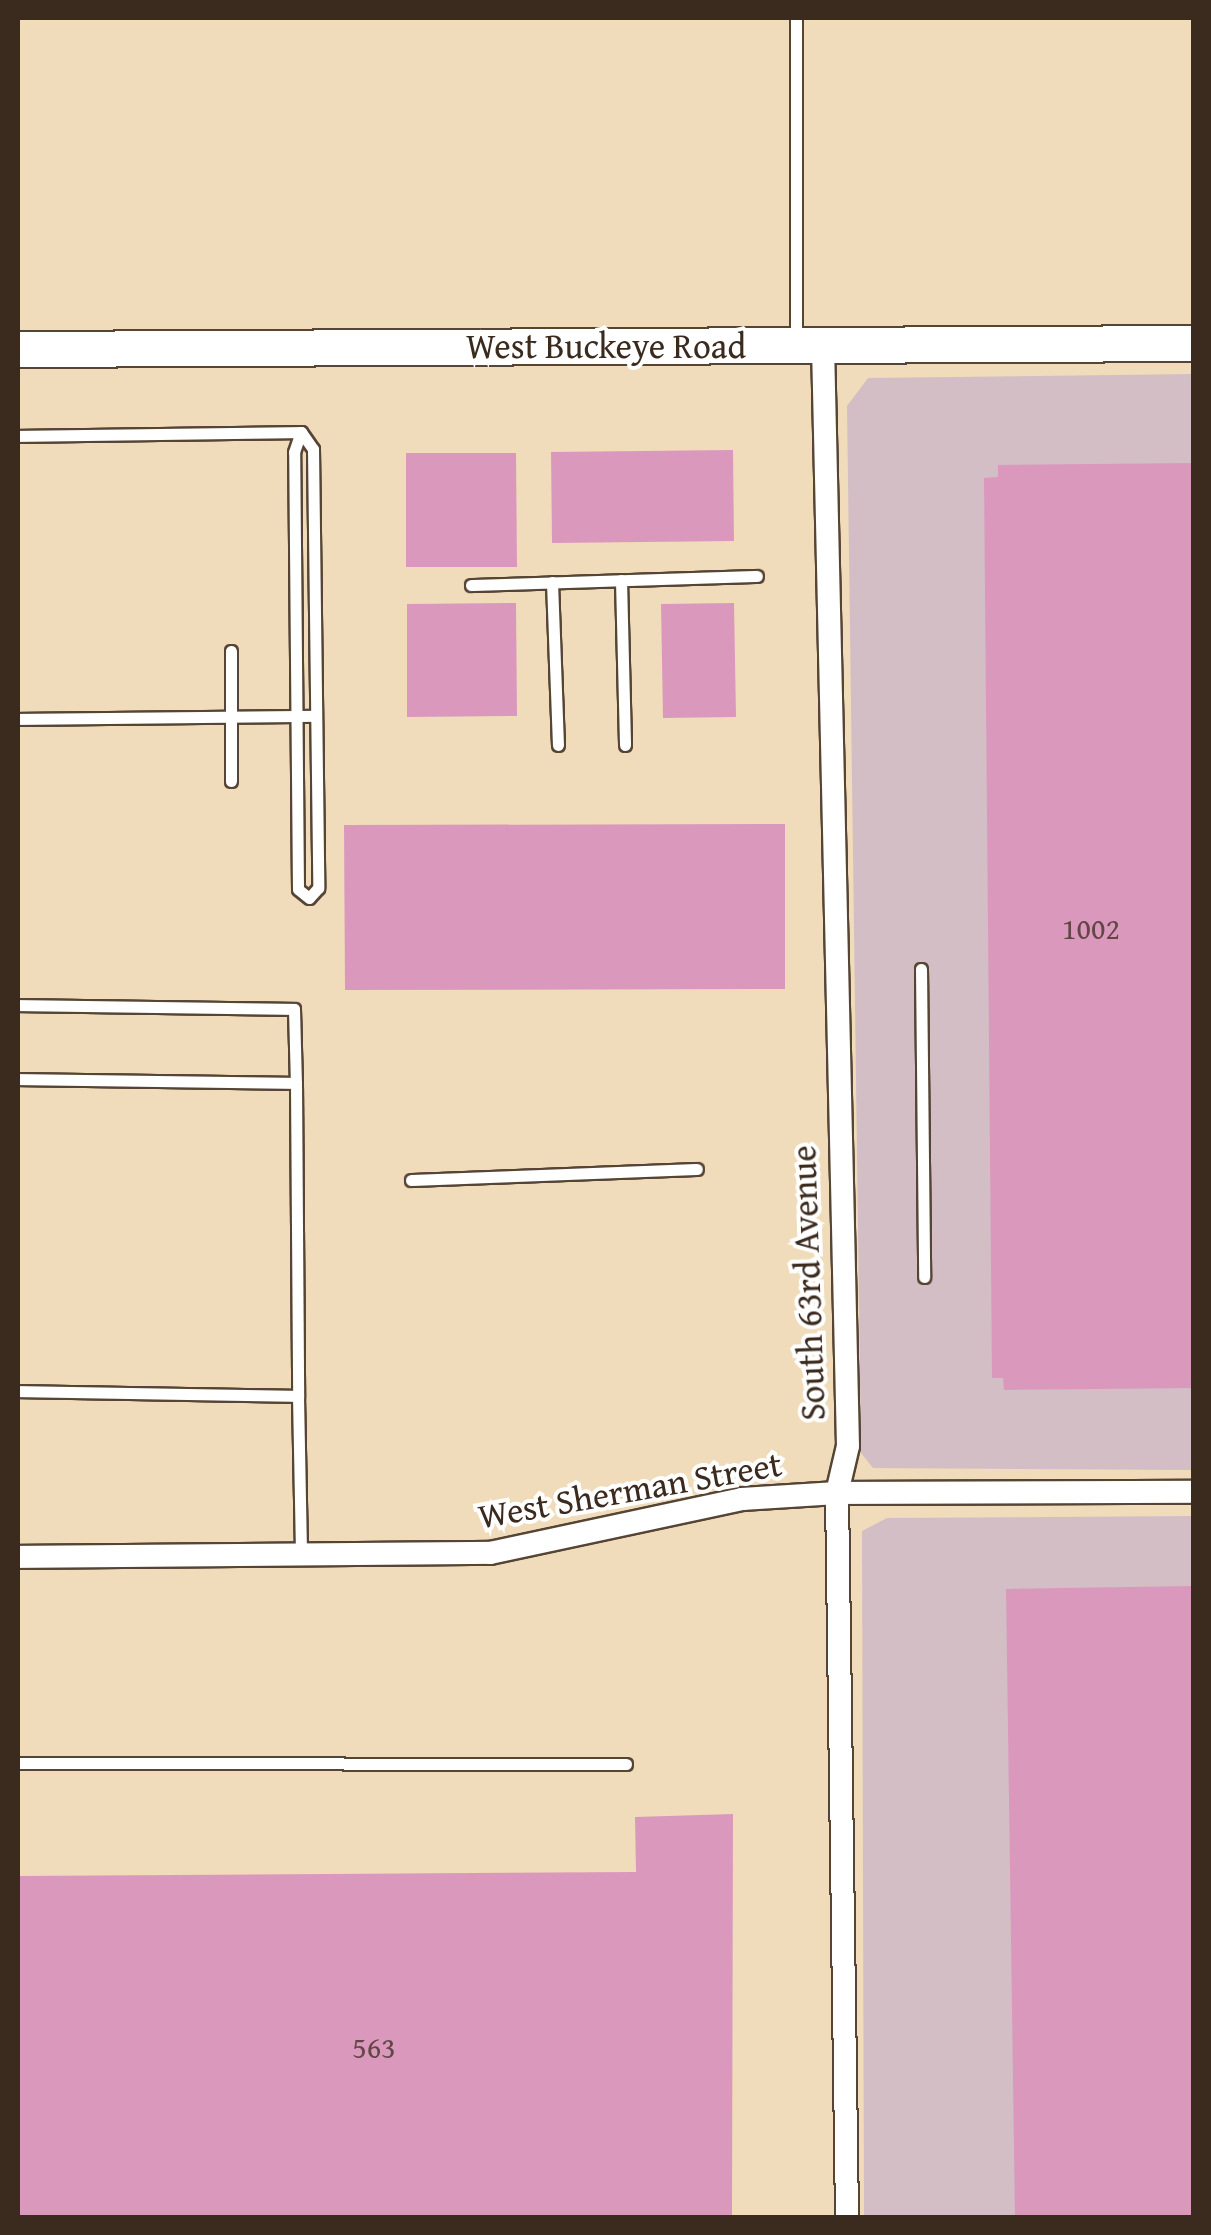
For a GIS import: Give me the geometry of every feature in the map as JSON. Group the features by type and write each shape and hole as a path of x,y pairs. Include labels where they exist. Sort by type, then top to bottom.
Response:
{"main road":[{"name":"West Buckeye Road","path":"18,349 1194,342"}],"street":[{"name":"South 63rd Avenue","path":"809,345 848,1446 838,1493 847,2218"},
{"name":"West Sherman Street","path":"18,1557 490,1553 707,1506 838,1493 1194,1492"}],"lane":[{"path":"796,18 809,345"},
{"path":"18,436 301,432"},
{"path":"301,432 313,449 318,888 309,898 298,889 294,452 301,432"},
{"path":"471,584 757,576"},
{"path":"622,580 625,745"},
{"path":"552,582 558,745"},
{"path":"230,650 231,781"},
{"path":"18,719 316,716"},
{"path":"921,969 924,1277"},
{"path":"18,1006 294,1009 301,1555"},
{"path":"18,1079 296,1083"},
{"path":"411,1180 697,1169"},
{"path":"18,1391 298,1396"},
{"path":"18,1764 626,1764"}],"shaded area":[{"path":"1193,374 1193,1470 873,1468 861,1453 847,406 868,378"},
{"path":"1193,1516 1193,2217 864,2217 862,1531 887,1518"}],"building":[{"path":"733,450 734,541 552,543 551,452"},
{"path":"406,453 516,453 517,567 406,567"},
{"path":"1194,463 1194,1388 1004,1390 1003,1378 992,1378 984,478 998,477 998,465"},
{"path":"516,603 517,716 407,717 407,604"},
{"path":"734,603 736,717 663,718 661,604"},
{"path":"785,824 785,989 345,990 344,825"},
{"path":"1194,1586 1194,2218 1015,2218 1006,1589"},
{"path":"733,1814 732,2218 18,2218 18,1876 636,1872 635,1817"}]}
